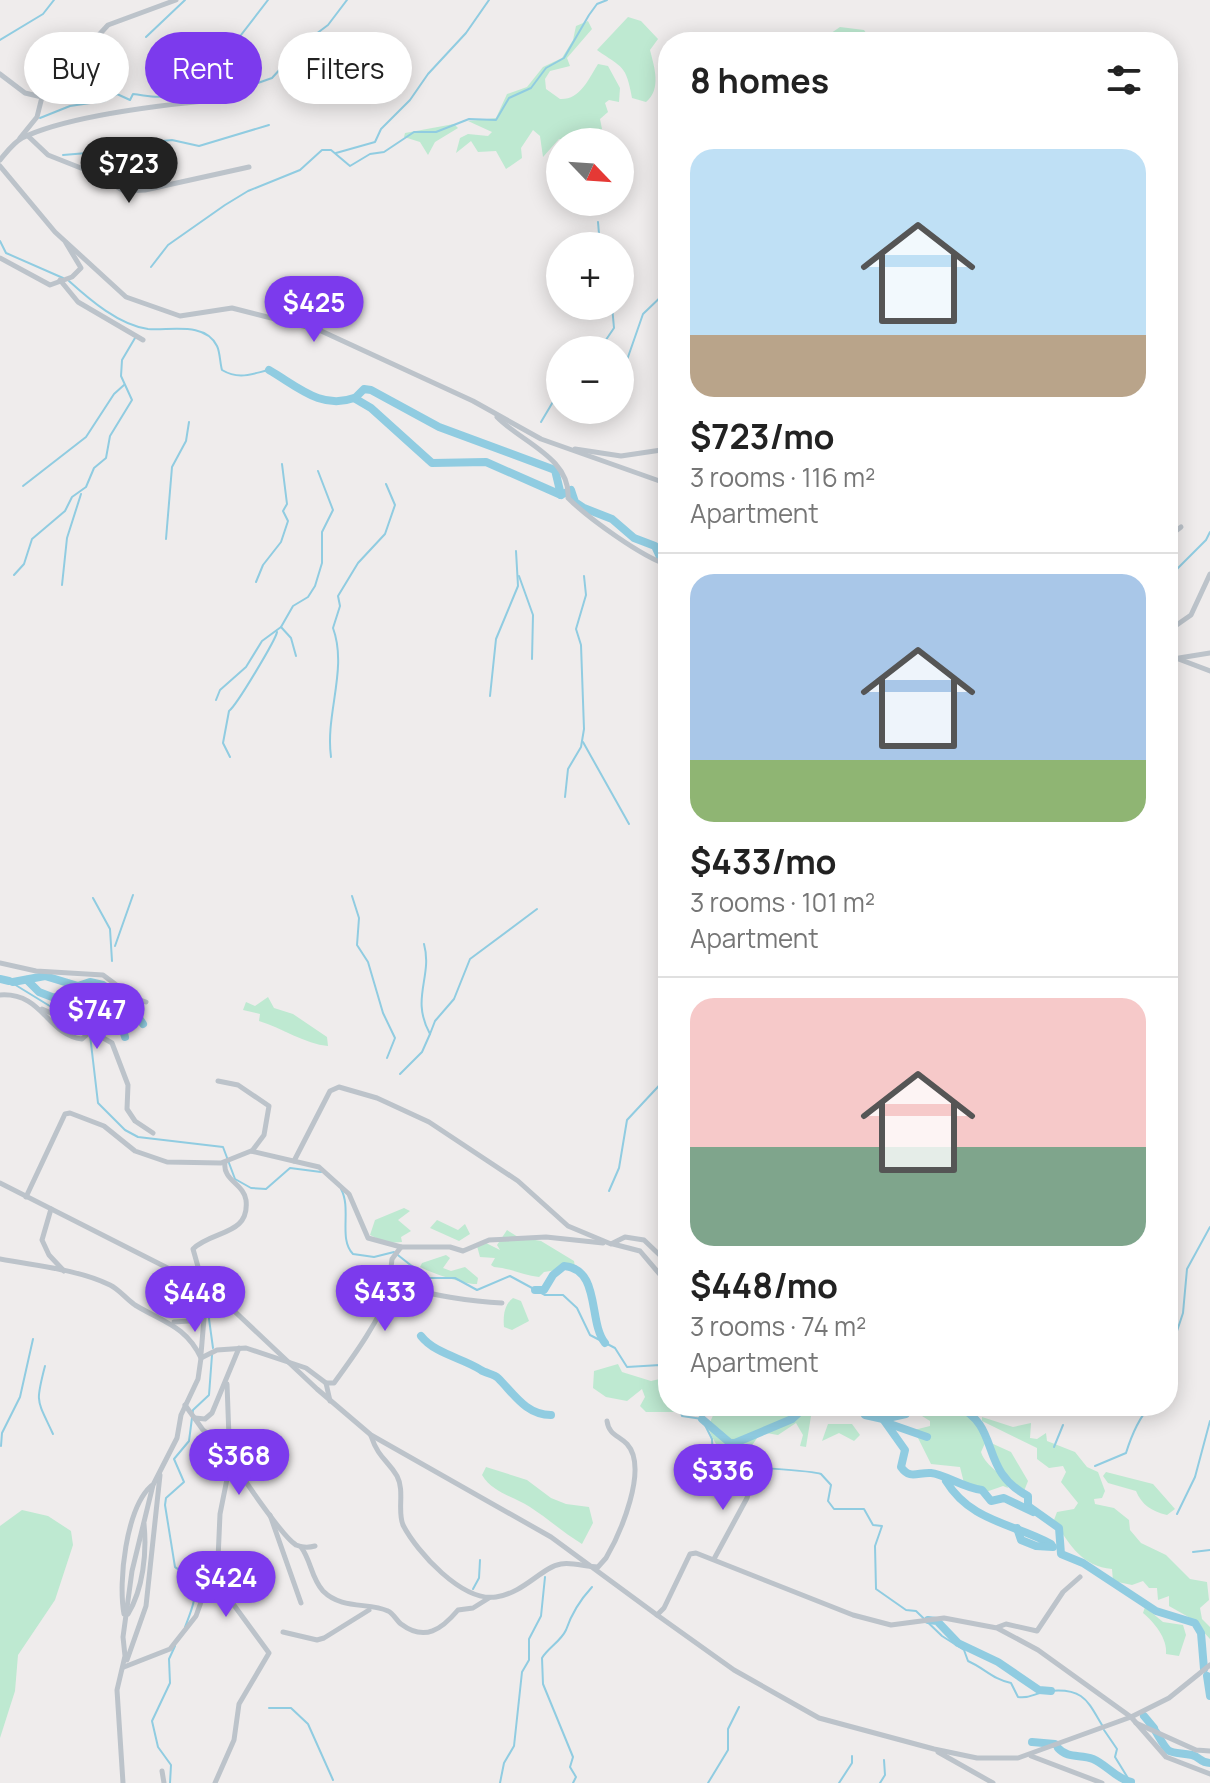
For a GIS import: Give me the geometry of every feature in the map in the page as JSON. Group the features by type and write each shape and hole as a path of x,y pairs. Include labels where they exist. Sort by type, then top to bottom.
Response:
{"street":[{"path":"102,32 108,25 176,0"},
{"path":"0,74 24,92"},
{"path":"40,104 37,117 0,163 64,240 126,297 149,308 180,316 232,308 311,328 491,410 523,431 562,448 658,481"},
{"path":"19,139 107,115 187,104"},
{"path":"28,136 48,155 96,174 124,191 145,190 249,167"},
{"path":"0,258 45,284 72,277 81,268 64,240"},
{"path":"60,280 78,302 143,340"},
{"path":"491,410 511,432 556,463 569,486 568,498 572,503 595,522 658,559"},
{"path":"562,448 621,456 658,450"},
{"path":"1178,624 1191,615 1210,574"},
{"path":"1178,658 1210,653"},
{"path":"1178,658 1210,671"},
{"path":"0,963 36,971 103,975 134,998 146,1002"},
{"path":"0,995 20,996 112,1043 128,1085 127,1109 135,1121 153,1133"},
{"path":"41,1009 70,1037 82,1039 91,1031"},
{"path":"26,1197 65,1114 70,1113 104,1126 135,1151 167,1162 225,1161 251,1151 264,1135 269,1106 238,1085 218,1081"},
{"path":"294,1161 330,1091 339,1087 377,1098 429,1122 518,1181 568,1226 612,1244"},
{"path":"251,1151 319,1167 336,1179 354,1201 368,1238 401,1247 450,1247 463,1251 479,1241 546,1237 612,1244 640,1251 658,1272"},
{"path":"123,1668 125,1619 144,1517 153,1485 177,1438 185,1405 198,1379 205,1291 193,1249 207,1239 237,1227 246,1213 245,1194 225,1172 225,1161"},
{"path":"0,1183 213,1291 330,1401 371,1435 551,1537 734,1670 819,1718 934,1749 1005,1760 1030,1755 1131,1717 1169,1698 1210,1665"},
{"path":"51,1209 42,1240 49,1255 64,1271"},
{"path":"612,1244 625,1237 644,1240 658,1253"},
{"path":"398,1285 390,1276 392,1259 401,1247"},
{"path":"0,1259 64,1271 114,1287 132,1304 169,1322 194,1341 201,1357"},
{"path":"201,1357 217,1350 239,1348 306,1368 326,1383 334,1383 371,1329 392,1286 469,1302 502,1303"},
{"path":"169,1322 189,1321 205,1310"},
{"path":"195,1418 205,1419 212,1413 227,1384 239,1348"},
{"path":"326,1383 330,1401"},
{"path":"215,1783 234,1740 239,1704 269,1653 217,1582 215,1561 220,1514 230,1464 227,1384"},
{"path":"185,1405 203,1430 223,1441 229,1449 237,1469 293,1542 301,1547 321,1589 331,1598 388,1611 402,1625 421,1634 441,1630 458,1610 473,1608 489,1597 518,1591 562,1564 594,1567 606,1558 615,1543 635,1482 635,1463 627,1444 611,1432 607,1421"},
{"path":"371,1435 378,1456 398,1477 403,1525 419,1551 465,1589 489,1597"},
{"path":"123,1783 117,1690 146,1606 161,1470"},
{"path":"714,1559 747,1498 754,1475"},
{"path":"125,1619 121,1590 129,1536 140,1497 153,1485"},
{"path":"268,1510 301,1603"},
{"path":"301,1547 315,1546"},
{"path":"657,1615 664,1608 690,1554 714,1559 853,1615 891,1625 944,1618 997,1628 1038,1650 1131,1717 1166,1757 1210,1774"},
{"path":"123,1668 170,1649 196,1616 215,1561"},
{"path":"997,1628 1006,1624 1037,1631 1063,1592 1080,1577"},
{"path":"283,1632 317,1640 370,1609"},
{"path":"1135,1723 1196,1750 1210,1751"},
{"path":"934,1749 993,1783"},
{"path":"1030,1755 1102,1783"},
{"path":"162,1771 164,1783"}],"green space":[{"path":"628,17 641,21 658,39 650,50 655,70 654,91 646,102 632,98 622,68 597,50"},
{"path":"588,21 592,29 567,58 570,66 550,71 545,79 546,89 560,99 573,96 583,88 598,64 608,66 620,88 619,102 609,100 605,103 608,112 600,119 602,128 546,128 546,154 543,157 540,136 533,130 521,148 522,158 506,169 496,151 478,152 471,141 456,153 460,138 468,134 488,136 492,132 468,121 496,118 507,94 527,87 543,67 562,58 573,40 576,26"},
{"path":"840,27 865,32 833,32"},
{"path":"454,124 458,128 435,142 428,155 420,142 404,137 405,133"},
{"path":"268,997 274,1008 293,1014 327,1037 328,1046 259,1021 260,1014 243,1010 246,1002 255,1006"},
{"path":"404,1208 410,1211 398,1220 411,1231 401,1237 402,1242 387,1243 370,1235 375,1220"},
{"path":"437,1220 458,1230 465,1224 470,1234 459,1241 430,1228"},
{"path":"507,1230 518,1237 541,1241 574,1261 575,1267 544,1272 539,1277 494,1267 491,1265 495,1258 480,1257 477,1246 484,1242 500,1250 497,1245"},
{"path":"446,1255 450,1258 443,1268 451,1271 465,1267 478,1278 477,1284 465,1283 420,1267 422,1263"},
{"path":"513,1298 521,1301 529,1321 512,1330 504,1327 504,1319 506,1307"},
{"path":"618,1364 622,1372 651,1381 658,1379 658,1412 646,1412 640,1406 645,1397 642,1389 627,1401 606,1397 593,1388 594,1371"},
{"path":"713,1416 811,1416 806,1447 800,1446 803,1435 796,1423 778,1435 761,1432 747,1453 739,1454 722,1450 708,1427"},
{"path":"922,1416 971,1416 986,1441 981,1452 983,1458 1003,1478 1008,1488 1003,1486 983,1493 964,1483 960,1467 931,1464 914,1430 930,1426 930,1421"},
{"path":"982,1417 1013,1427 1031,1423 1030,1438 1037,1439 1046,1433 1047,1441 1075,1452 1087,1467 1098,1472 1105,1491 1102,1498 1094,1499 1095,1504 1114,1508 1129,1520 1130,1530 1141,1543 1166,1555 1190,1579 1207,1582 1209,1600 1200,1608 1202,1619 1210,1627 1210,1639 1192,1619 1169,1606 1169,1596 1158,1600 1157,1588 1149,1588 1143,1581 1132,1585 1113,1581 1112,1569 1084,1559 1054,1520 1057,1512 1074,1509 1078,1503 1061,1482 1066,1472 1063,1466 1049,1468 1037,1459 1037,1448 982,1421"},
{"path":"828,1424 852,1424 860,1435 854,1441 839,1433 822,1441"},
{"path":"991,1443 1011,1452 1028,1481 1024,1491 1001,1471"},
{"path":"486,1467 527,1480 551,1498 566,1504 589,1507 593,1523 582,1544 530,1507 492,1486 482,1475"},
{"path":"1106,1472 1153,1484 1175,1509 1167,1515 1152,1509 1144,1504 1136,1491 1108,1483 1103,1476"},
{"path":"22,1510 48,1516 71,1531 73,1545 55,1600 18,1655 15,1691 0,1738 0,1526"},
{"path":"1145,1607 1163,1622 1183,1625 1186,1635 1179,1656 1166,1654 1163,1637 1143,1613"}],"waterway":[{"path":"0,40 43,14 54,0"},
{"path":"151,32 185,0"},
{"path":"40,118 70,106 104,101 117,94 130,100 133,94 160,97 172,93 181,81 200,77 217,66 268,0"},
{"path":"262,82 272,78 304,43 328,25 347,0"},
{"path":"336,153 375,142 381,129 410,100 428,74 466,33 489,0"},
{"path":"151,267 168,245 225,205 248,191 300,170 322,150 331,150 350,166 370,154 384,152 414,132 436,132 469,119 496,120 509,98 531,88 546,68 564,58 597,4 607,0"},
{"path":"63,155 87,153 103,157 122,145 172,140 199,146 269,125"},
{"path":"598,222 599,232"},
{"path":"0,241 6,253 63,278"},
{"path":"69,281 116,317 137,327 204,333 217,346 222,370 228,373 245,375 269,370"},
{"path":"634,340 643,314 658,300"},
{"path":"609,336 614,328 613,320"},
{"path":"14,575 24,564 32,539 65,511 72,497 86,487 94,468 106,458 110,436 132,400 121,376 122,360 135,338"},
{"path":"269,370 320,399 342,401 354,398 371,408 432,463 486,462 561,495"},
{"path":"23,486 86,437 114,394 124,385"},
{"path":"355,398 364,389 371,390 439,427 555,470 561,495 571,490 575,502 612,519 634,538 655,546 658,552"},
{"path":"541,422 546,414"},
{"path":"166,539 172,467 186,441 189,422"},
{"path":"256,582 263,565 281,542 288,521 283,511 287,504 282,464"},
{"path":"216,700 220,690 246,667 262,641 281,627 293,606 308,597 315,586 322,563 322,532 333,510 318,471"},
{"path":"331,757 338,659 333,628 340,606 338,596 358,563 385,534 395,505 386,484"},
{"path":"62,585 67,538 81,494"},
{"path":"1178,568 1210,532"},
{"path":"490,696 496,639 518,586 516,551"},
{"path":"519,576 533,615 532,659"},
{"path":"565,797 568,769 581,747 584,729 581,645 576,629 586,595 584,576"},
{"path":"281,627 291,638 296,656"},
{"path":"230,757 223,743 229,711 256,672 277,632"},
{"path":"583,742 629,824"},
{"path":"115,946 133,895"},
{"path":"352,896 359,918 357,945 368,962 383,1013 395,1038 387,1058"},
{"path":"93,898 110,929 112,961"},
{"path":"430,1034 435,1021 454,999 470,959 537,909"},
{"path":"400,1074 422,1052 430,1034 422,1009 426,967 424,944"},
{"path":"13,982 45,976 78,986 90,982 103,985 129,1003 143,1024"},
{"path":"0,979 9,981"},
{"path":"27,980 39,992 52,997 74,998 89,1011 89,1028"},
{"path":"9,981 53,1008 86,1019 89,1027"},
{"path":"94,984 119,1015 125,1037"},
{"path":"90,1035 98,1103 125,1130 138,1137 223,1147 235,1179 251,1188 266,1189 290,1168 321,1172"},
{"path":"609,1191 619,1168 627,1120 658,1087"},
{"path":"341,1189 345,1205 346,1240 353,1254 374,1257 394,1252 427,1278 455,1278 477,1290 510,1276 545,1295 563,1295 577,1308 590,1335 615,1348 627,1367 658,1365"},
{"path":"1178,1328 1183,1313 1187,1269 1210,1227"},
{"path":"535,1290 544,1290 553,1275 564,1266 576,1269 589,1286 605,1343"},
{"path":"213,1348 209,1319 219,1267"},
{"path":"421,1336 441,1352 496,1377 527,1408 551,1415"},
{"path":"1,1446 2,1433 20,1397 33,1339"},
{"path":"185,1627 195,1590 191,1576 175,1567 165,1505 166,1498 184,1482 174,1459 189,1441 193,1410 209,1395 212,1355"},
{"path":"45,1366 39,1401 53,1434"},
{"path":"682,1416 702,1419 712,1439 713,1458 699,1462 701,1470 712,1475 720,1467 821,1474 831,1485 828,1501 834,1509 864,1509 873,1525 882,1526 875,1546 876,1589 906,1610 916,1611 942,1636 964,1650 968,1661 1011,1683 1018,1697 1048,1691 1070,1691 1083,1698 1102,1725"},
{"path":"702,1419 730,1443 735,1443 795,1416"},
{"path":"870,1416 883,1419 897,1416"},
{"path":"972,1416 980,1425 1002,1474 1012,1486 1028,1496 1028,1506 1059,1528 1061,1554 1083,1563 1156,1611 1195,1623 1201,1633 1204,1669"},
{"path":"1095,1466 1126,1453 1142,1416"},
{"path":"883,1419 905,1450 901,1467 908,1473 936,1474 982,1490 991,1501 1004,1498 1033,1512"},
{"path":"1177,1514 1195,1477 1210,1421"},
{"path":"887,1423 927,1437"},
{"path":"1054,1447 1063,1425"},
{"path":"946,1481 956,1495 980,1513 1051,1544"},
{"path":"1017,1528 1021,1540 1036,1546 1053,1547"},
{"path":"1193,1552 1210,1550"},
{"path":"473,1589 479,1578 480,1560"},
{"path":"500,1783 504,1763 514,1746 522,1672 529,1660 529,1639 541,1616 545,1577"},
{"path":"573,1783 576,1777 570,1767 573,1757 543,1684 542,1658 564,1634 577,1607 592,1587"},
{"path":"928,1620 937,1621 958,1643 998,1662 1039,1690 1051,1691"},
{"path":"170,1783 171,1765 158,1747 152,1721 170,1683 169,1659 175,1646"},
{"path":"1207,1676 1210,1696"},
{"path":"708,1783 728,1750 728,1729 739,1707"},
{"path":"269,1708 291,1708 308,1724 333,1780"},
{"path":"1144,1716 1154,1728"},
{"path":"1104,1730 1117,1749 1115,1757 1131,1783"},
{"path":"1156,1732 1170,1751 1192,1755 1210,1763"},
{"path":"1032,1742 1055,1744"},
{"path":"1058,1748 1070,1755 1093,1759 1131,1782"},
{"path":"839,1783 852,1763 852,1756"},
{"path":"880,1783 885,1775 884,1760"}]}
